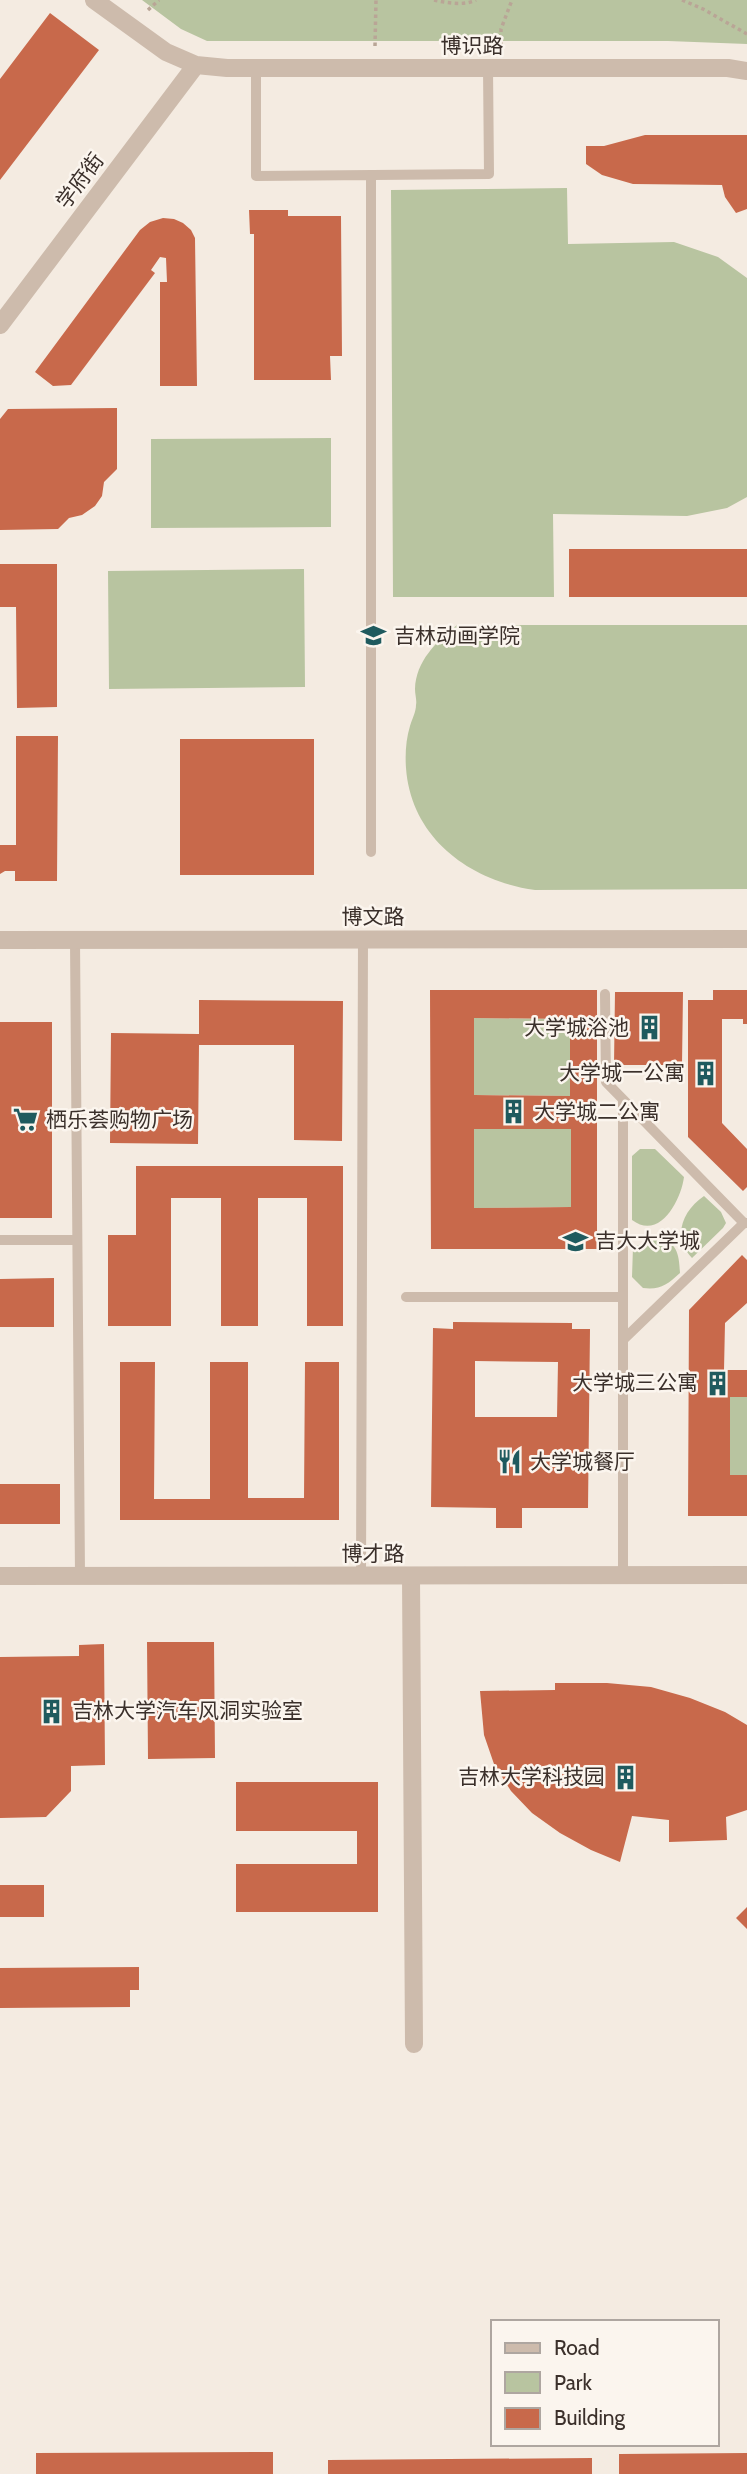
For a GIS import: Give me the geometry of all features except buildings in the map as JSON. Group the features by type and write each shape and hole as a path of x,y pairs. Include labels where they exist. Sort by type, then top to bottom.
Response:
{"street":[{"path":"94,0 166,52 196,65"},
{"name":"博识路","path":"196,65 256,68 728,68 747,71"},
{"name":"学府街","path":"0,325 196,65"},
{"name":"博文路","path":"0,940 747,939"},
{"name":"博才路","path":"0,1576 747,1576"},
{"path":"411,1576 414,2044"}],"lane":[{"path":"256,68 256,176 489,174 488,68"},
{"path":"372,175 372,852"},
{"path":"75,940 80,1576"},
{"path":"362,1577 363,940"},
{"path":"605,994 606,1082 746,1223 623,1340"},
{"path":"623,1101 624,1576"},
{"path":"0,1240 77,1240"},
{"path":"407,1297 622,1297"}],"path":[{"path":"148,10 159,0"},
{"path":"376,0 376,46"},
{"path":"434,0 470,3 476,0"},
{"path":"501,46 501,29 512,0"},
{"path":"682,0 747,34"}],"green space":[{"path":"142,0 747,0 747,44 668,41 207,41 181,29"},
{"path":"567,188 568,244 674,242 718,257 747,278 747,497 727,508 687,516 553,514 554,597 393,597 391,190"},
{"path":"331,438 331,527 151,528 151,439"},
{"path":"304,569 305,687 109,689 108,571"},
{"path":"457,625 747,625 747,889 535,890 488,877 448,852 432,835 419,815 410,793 406,752 416,708 415,689 419,670 428,653"},
{"path":"474,1018 570,1019 570,1096 474,1095"},
{"path":"474,1129 571,1129 571,1207 474,1208"},
{"path":"640,1149 655,1149 684,1177 674,1206 660,1222 652,1225 642,1225 632,1220 632,1156"},
{"path":"704,1196 721,1212 726,1223 692,1258 682,1242 682,1225 690,1209"},
{"path":"662,1240 672,1245 679,1259 680,1273 663,1286 643,1288 632,1277 633,1247"},
{"path":"730,1397 747,1397 747,1475 730,1475"}],"place":[{"name":"吉林动画学院","path":"374,636"},
{"name":"大学城浴池","path":"649,1028"},
{"name":"大学城一公寓","path":"705,1073"},
{"name":"大学城二公寓","path":"514,1112"},
{"name":"栖乐荟购物广场","path":"26,1120"},
{"name":"吉大大学城","path":"575,1241"},
{"name":"大学城三公寓","path":"718,1383"},
{"name":"大学城餐厅","path":"510,1462"},
{"name":"吉林大学汽车风洞实验室","path":"52,1711"},
{"name":"吉林大学科技园","path":"625,1777"}]}
